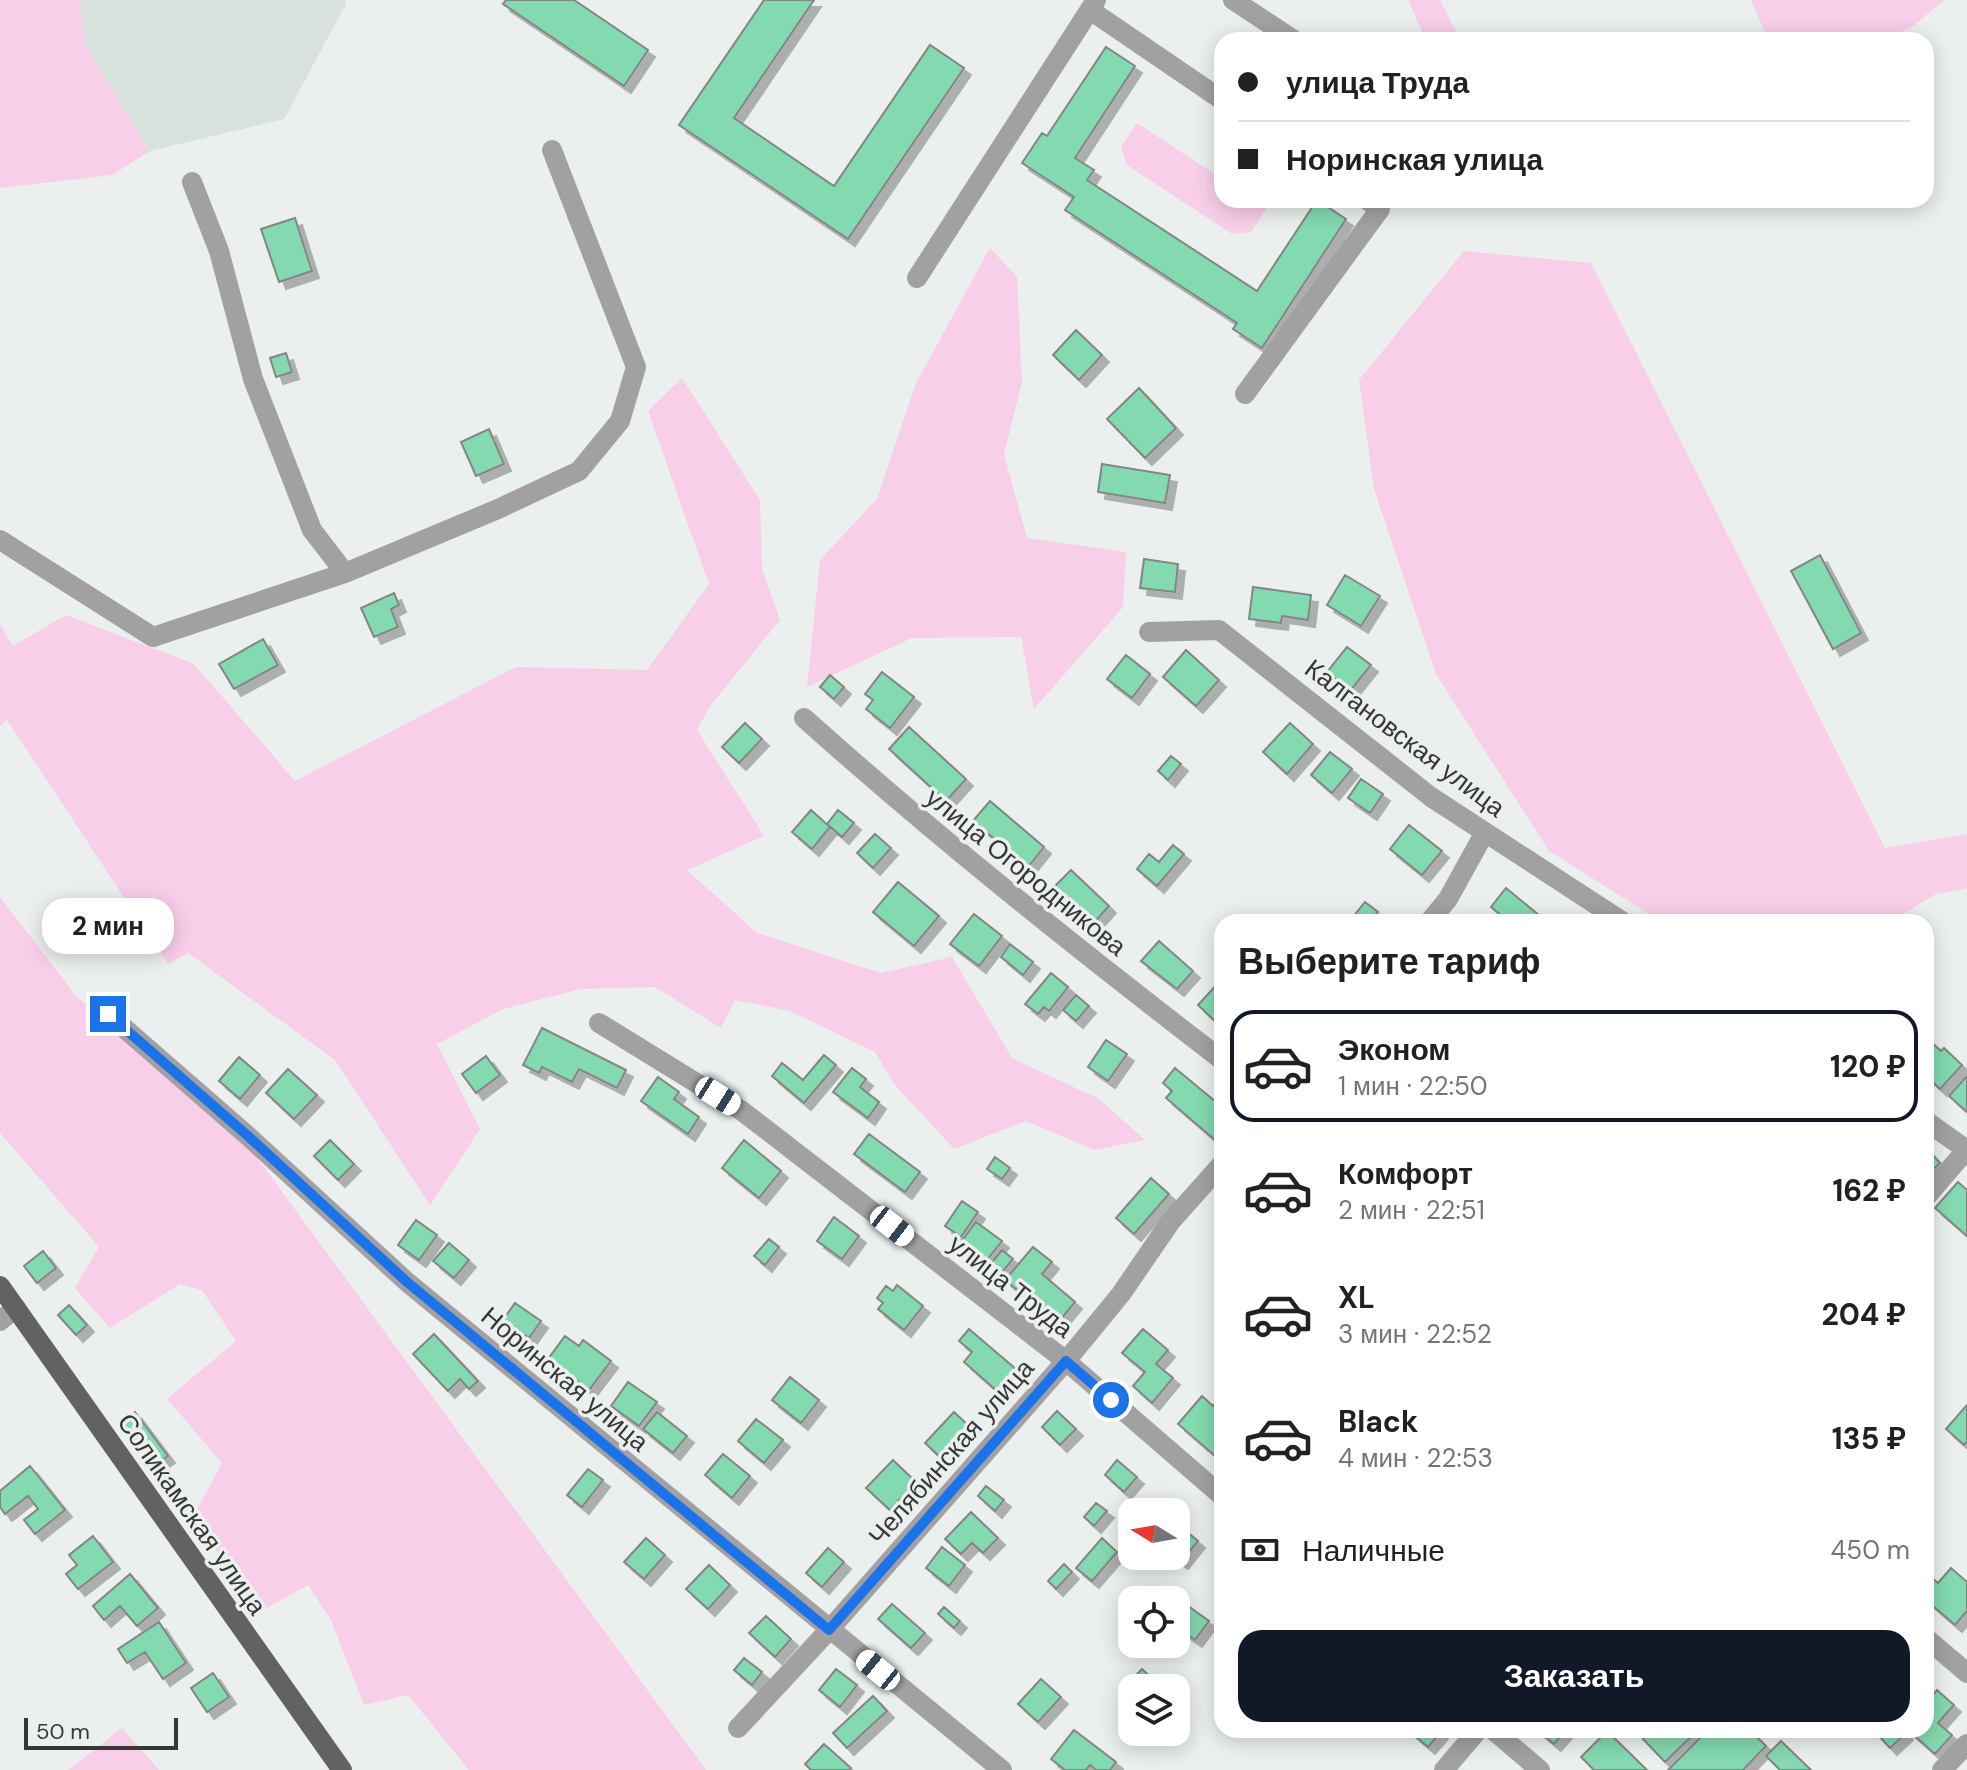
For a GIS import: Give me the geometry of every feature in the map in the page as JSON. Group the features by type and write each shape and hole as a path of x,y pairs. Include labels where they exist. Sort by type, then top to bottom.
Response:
{"main road":[{"name":"Соликамская улица","path":"0,1286 8,1314 342,1770"}],"street":[{"path":"1233,0 1282,32"},
{"path":"917,278 1093,5 1214,94"},
{"path":"0,540 153,637 345,573 498,509 579,471 620,421 636,367 552,150"},
{"path":"192,182 219,251 253,379 301,502 312,530 345,573"},
{"path":"1245,394 1379,208"},
{"name":"Калгановская улица","path":"1149,632 1219,630 1431,797 1611,914"},
{"name":"улица Огородникова","path":"804,718 921,820 1086,955 1214,1054"},
{"path":"1436,914 1448,899 1485,832"},
{"name":"Норинская улица","path":"108,1014 248,1136 407,1282 1002,1770"},
{"name":"улица Труда","path":"599,1023 742,1111 1066,1361 1214,1489"},
{"path":"1934,1126 1967,1149 1934,1188"},
{"name":"Челябинская улица","path":"738,1728 829,1630 1066,1361 1121,1294 1171,1221 1214,1173"},
{"path":"1934,1645 1967,1673"},
{"path":"1444,1770 1471,1738"},
{"path":"1502,1738 1540,1770"},
{"path":"1942,1770 1967,1744"}],"shaded area":[{"path":"0,0 79,0 87,49 150,151 112,175 0,188"},
{"path":"79,0 345,0 346,4 284,119 150,151 87,49"},
{"path":"1408,0 1440,0 1456,32 1422,32"},
{"path":"1751,0 1944,0 1912,27 1901,32 1765,32"},
{"path":"1137,123 1214,174 1214,208 1267,208 1251,232 1232,234 1127,165 1121,147"},
{"path":"990,248 1017,277 1022,382 1004,454 1027,538 1126,552 1123,607 1034,709 1021,637 912,638 807,687 820,560 877,499 916,383"},
{"path":"1464,251 1591,263 1885,848 1967,834 1967,888 1936,894 1903,914 1649,914 1549,851 1436,674 1374,489 1359,380"},
{"path":"682,378 760,500 762,569 780,620 710,706 697,730 764,836 687,870 757,933 881,973 952,957 1012,1058 1099,1099 1145,1140 1095,1150 1026,1121 954,1149 895,1085 875,1052 790,1011 735,1000 721,1028 655,987 581,989 503,1009 437,1044 480,1129 430,1205 335,1060 188,953 168,964 7,720 0,726 0,625 13,646 66,615 194,664 295,781 516,667 647,670 709,584 648,411"},
{"path":"0,897 76,996 236,1129 706,1770 469,1770 408,1695 364,1705 331,1620 308,1585 262,1611 192,1519 222,1463 167,1399 236,1341 202,1290 180,1284 110,1328 75,1288 99,1247 0,1133"},
{"path":"122,1728 159,1770 68,1770"}],"building":[{"path":"506,0 574,0 648,50 624,86 503,4"},
{"path":"764,0 814,0 734,118 834,186 930,45 964,68 848,239 679,125"},
{"path":"1106,47 1135,66 1075,158 1094,170 1087,180 1257,291 1312,208 1329,208 1346,219 1262,348 1233,329 1237,323 1065,210 1074,197 1022,163 1042,133 1047,136"},
{"path":"295,218 312,271 279,282 261,229"},
{"path":"1076,330 1102,355 1079,380 1053,355"},
{"path":"286,353 292,372 276,377 270,358"},
{"path":"1139,388 1176,428 1145,458 1107,419"},
{"path":"489,429 504,464 476,476 461,442"},
{"path":"1102,464 1170,475 1165,503 1098,492"},
{"path":"1820,555 1861,633 1833,649 1791,571"},
{"path":"1144,559 1178,564 1175,592 1140,588"},
{"path":"1345,575 1380,596 1361,626 1327,605"},
{"path":"1253,587 1311,595 1308,620 1282,616 1281,623 1249,619"},
{"path":"394,593 399,605 391,609 398,627 374,637 361,608"},
{"path":"263,639 278,665 234,689 219,664"},
{"path":"1347,647 1371,665 1350,691 1327,672"},
{"path":"1186,650 1219,680 1196,706 1163,677"},
{"path":"1126,655 1150,674 1132,698 1107,679"},
{"path":"882,672 914,697 890,728 866,709 873,700 865,694"},
{"path":"830,675 844,687 834,699 820,687"},
{"path":"745,723 762,739 739,763 722,747"},
{"path":"1290,723 1313,744 1287,774 1263,752"},
{"path":"909,727 966,779 946,801 889,749"},
{"path":"1330,752 1352,769 1332,793 1311,775"},
{"path":"1171,756 1181,764 1168,780 1158,771"},
{"path":"1361,779 1383,794 1370,813 1348,798"},
{"path":"990,801 1044,847 1028,867 973,821"},
{"path":"811,810 830,827 812,849 792,832"},
{"path":"838,810 854,823 842,837 827,824"},
{"path":"1409,825 1442,851 1422,875 1390,849"},
{"path":"875,834 891,848 873,868 857,853"},
{"path":"1173,845 1184,854 1157,886 1137,869 1149,854 1159,862"},
{"path":"1071,870 1109,906 1093,924 1053,888"},
{"path":"898,882 939,916 914,946 873,912"},
{"path":"1506,888 1538,914 1499,914 1491,907"},
{"path":"1365,902 1378,912 1376,914 1355,914"},
{"path":"974,914 1002,936 979,966 950,944"},
{"path":"1159,941 1193,971 1177,989 1141,961"},
{"path":"1010,944 1033,962 1023,975 1001,957"},
{"path":"1051,973 1068,987 1049,1011 1044,1007 1038,1014 1025,1004"},
{"path":"1214,988 1214,1020 1198,1005"},
{"path":"1076,995 1089,1006 1076,1021 1063,1010"},
{"path":"542,1028 626,1070 617,1088 579,1069 572,1082 542,1067 539,1073 523,1065"},
{"path":"1106,1040 1127,1054 1108,1081 1088,1067"},
{"path":"1934,1045 1941,1051 1944,1048 1962,1065 1940,1089 1934,1083"},
{"path":"824,1055 836,1065 804,1103 772,1076 782,1063 803,1080"},
{"path":"486,1056 500,1075 476,1093 462,1074"},
{"path":"239,1057 260,1075 240,1099 219,1081"},
{"path":"852,1068 866,1079 860,1087 879,1102 868,1118 833,1092"},
{"path":"1175,1068 1214,1100 1214,1139 1166,1098 1172,1091 1163,1083"},
{"path":"288,1069 317,1095 294,1119 266,1093"},
{"path":"1967,1076 1967,1112 1949,1096"},
{"path":"658,1077 679,1092 674,1099 699,1117 688,1134 641,1101"},
{"path":"869,1134 920,1172 905,1192 854,1154"},
{"path":"330,1140 354,1164 338,1180 314,1156"},
{"path":"744,1140 781,1171 759,1198 722,1168"},
{"path":"995,1157 1010,1168 1002,1179 987,1169"},
{"path":"1151,1178 1169,1194 1134,1234 1116,1218"},
{"path":"1958,1182 1967,1190 1967,1236 1935,1208"},
{"path":"962,1201 978,1212 961,1237 945,1226"},
{"path":"834,1217 859,1236 842,1259 817,1241"},
{"path":"416,1220 437,1235 419,1260 398,1245"},
{"path":"976,1222 1002,1241 986,1261 961,1242"},
{"path":"769,1239 779,1247 765,1265 754,1256"},
{"path":"449,1243 469,1260 454,1278 433,1261"},
{"path":"1033,1247 1052,1262 1042,1274 1075,1302 1057,1324 1005,1280"},
{"path":"1002,1250 1013,1259 999,1276 988,1267"},
{"path":"43,1251 56,1268 37,1283 24,1266"},
{"path":"897,1285 923,1306 904,1330 878,1309 883,1303 877,1298 886,1286 893,1291"},
{"path":"515,1303 541,1321 529,1338 503,1320"},
{"path":"69,1305 87,1325 76,1335 58,1315"},
{"path":"969,1329 1017,1370 998,1392 964,1362 972,1352 959,1341"},
{"path":"1143,1329 1168,1350 1156,1364 1173,1378 1152,1403 1133,1386 1145,1372 1122,1353"},
{"path":"434,1334 478,1381 469,1389 460,1379 448,1391 413,1354"},
{"path":"565,1336 579,1346 583,1340 611,1361 589,1390 548,1359"},
{"path":"790,1377 819,1400 801,1423 772,1400"},
{"path":"628,1382 657,1402 639,1426 611,1406"},
{"path":"1202,1396 1214,1405 1214,1455 1178,1424"},
{"path":"1967,1405 1967,1441 1964,1445 1946,1429"},
{"path":"1057,1411 1076,1429 1060,1445 1042,1427"},
{"path":"135,1412 168,1456 152,1467 120,1424"},
{"path":"657,1412 687,1436 673,1453 643,1429"},
{"path":"954,1412 970,1427 941,1458 925,1443"},
{"path":"756,1419 783,1440 764,1463 738,1441"},
{"path":"723,1454 750,1476 732,1498 705,1475"},
{"path":"893,1460 916,1482 890,1510 866,1488"},
{"path":"1117,1460 1137,1477 1124,1492 1105,1475"},
{"path":"30,1466 65,1510 35,1534 24,1520 38,1509 28,1496 5,1514 0,1507 0,1491"},
{"path":"588,1469 603,1480 582,1507 567,1495"},
{"path":"986,1486 1004,1500 995,1511 978,1496"},
{"path":"1096,1503 1107,1511 1094,1526 1084,1517"},
{"path":"971,1512 998,1538 983,1553 972,1543 961,1554 945,1539"},
{"path":"1190,1534 1198,1541 1190,1551"},
{"path":"93,1536 113,1562 78,1589 66,1574 77,1565 69,1555"},
{"path":"646,1538 665,1555 644,1579 624,1562"},
{"path":"1102,1538 1117,1552 1092,1581 1076,1568"},
{"path":"942,1547 965,1565 949,1586 926,1568"},
{"path":"828,1548 844,1562 822,1587 806,1573"},
{"path":"1064,1564 1072,1572 1056,1589 1048,1581"},
{"path":"709,1565 730,1585 708,1609 686,1589"},
{"path":"1951,1568 1967,1582 1967,1611 1955,1625 1934,1607 1934,1580 1938,1583"},
{"path":"130,1574 158,1608 137,1626 120,1606 104,1620 93,1606"},
{"path":"892,1604 925,1633 911,1648 878,1619"},
{"path":"944,1607 960,1621 954,1628 938,1614"},
{"path":"1190,1607 1209,1621 1195,1640 1190,1637"},
{"path":"766,1616 791,1639 775,1657 749,1633"},
{"path":"159,1622 186,1663 163,1679 145,1652 127,1663 118,1649"},
{"path":"744,1658 762,1672 752,1685 734,1670"},
{"path":"836,1669 857,1685 840,1707 819,1690"},
{"path":"213,1673 229,1697 207,1712 191,1688"},
{"path":"1041,1679 1061,1697 1038,1722 1018,1704"},
{"path":"1937,1690 1954,1705 1938,1723 1952,1735 1935,1754 1917,1738 1934,1738 1934,1694"},
{"path":"873,1696 887,1711 847,1748 833,1733"},
{"path":"1074,1730 1116,1762 1110,1770 1096,1770 1090,1765 1086,1770 1065,1770 1051,1759"},
{"path":"1417,1738 1436,1738 1428,1747"},
{"path":"1600,1738 1614,1738 1647,1770 1594,1770 1581,1757"},
{"path":"1644,1738 1690,1738 1665,1762"},
{"path":"1700,1738 1758,1738 1766,1746 1743,1770 1668,1770"},
{"path":"1881,1738 1901,1738 1890,1748"},
{"path":"1781,1741 1811,1770 1780,1770 1766,1756"},
{"path":"824,1744 851,1768 811,1770 805,1764"}],"route":[{"path":"108,1014 248,1136 407,1282 829,1630 1066,1361 1111,1400"}]}
